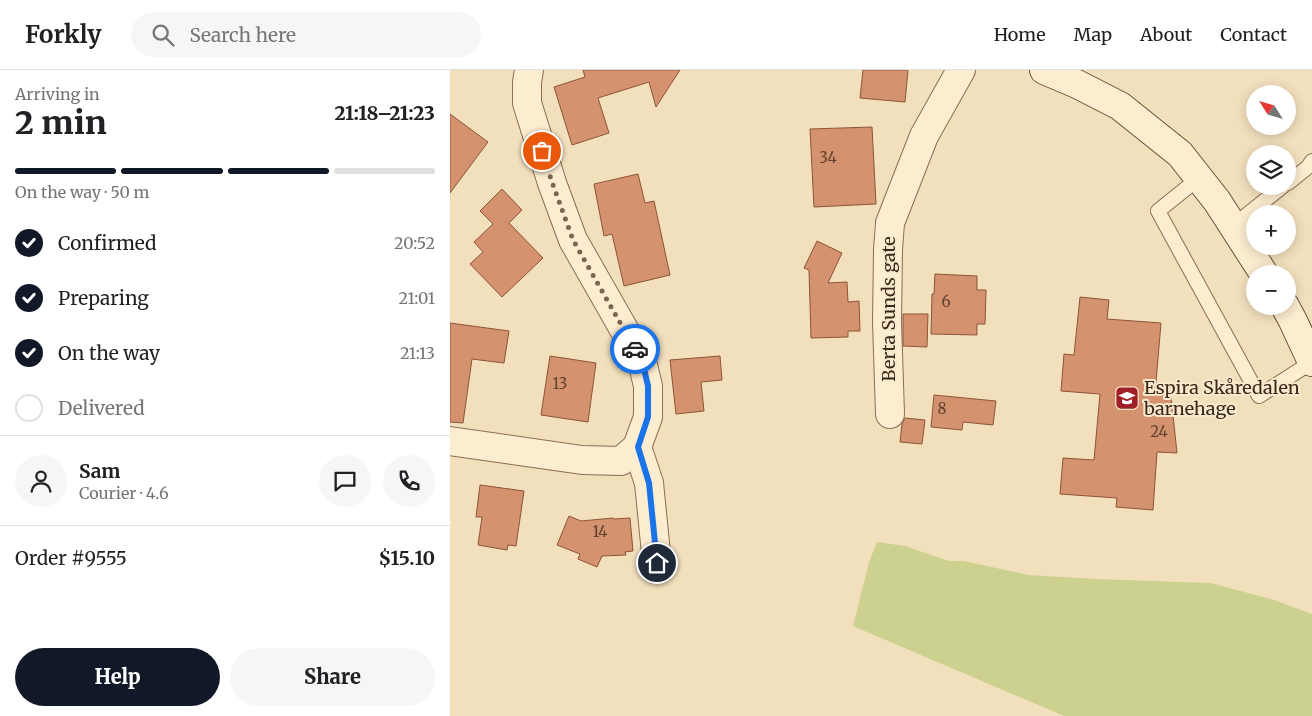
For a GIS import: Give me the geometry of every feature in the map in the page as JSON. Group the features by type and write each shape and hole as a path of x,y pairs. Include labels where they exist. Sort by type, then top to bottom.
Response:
{"street":[{"path":"450,441 582,460 621,461 638,447 648,417 648,386 642,360 573,240 552,182 527,103 529,70"},
{"name":"Berta Sunds gate","path":"890,414 888,313 890,223 924,136 961,70"},
{"path":"1044,70 1080,77 1180,154 1217,201 1258,265"},
{"path":"1290,315 1312,362"},
{"path":"638,447 649,483 657,563"}],"lane":[{"path":"1296,177 1312,162"},
{"path":"1199,178 1158,211 1259,396 1312,362"},
{"path":"1233,226 1272,195"}],"green space":[{"path":"877,542 905,546 949,561 964,561 1029,575 1211,583 1274,600 1312,614 1312,716 1064,716 853,626 869,562"}],"building":[{"path":"583,70 680,70 656,107 649,82 598,98 609,133 572,145 554,87 585,77"},
{"path":"863,70 908,70 905,102 860,98"},
{"path":"450,114 488,142 450,193"},
{"path":"872,127 876,204 814,207 810,129"},
{"path":"638,174 645,203 654,201 670,275 624,286 612,234 604,236 594,184"},
{"path":"502,189 522,210 509,223 543,258 502,297 470,264 483,252 474,242 493,224 480,211"},
{"path":"817,241 842,253 828,283 847,282 848,302 859,301 860,331 848,331 848,337 811,338 809,270 804,268"},
{"path":"935,274 977,276 977,290 986,290 985,324 977,324 977,335 931,334 932,294 934,294"},
{"path":"1080,297 1109,300 1107,319 1161,323 1155,394 1171,396 1177,453 1157,452 1153,510 1116,507 1117,498 1060,494 1063,458 1094,460 1100,394 1061,391 1064,354 1074,355"},
{"path":"903,314 928,314 927,347 903,346"},
{"path":"450,323 509,331 504,363 472,359 463,423 450,422"},
{"path":"550,356 596,363 588,422 541,415"},
{"path":"720,356 722,380 701,382 704,411 676,414 670,360"},
{"path":"934,395 996,401 993,425 963,422 962,430 931,427"},
{"path":"905,418 925,420 922,444 900,442 902,424"},
{"path":"480,485 524,491 516,546 508,545 507,550 478,545 482,517 476,517"},
{"path":"569,516 581,521 630,518 633,551 625,552 626,555 602,556 597,567 578,559 580,554 557,545"}],"way so far":[{"path":"542,151 573,240 635,349"}],"place":[{"name":"Espira Skåredalen barnehage","path":"1127,398"}],"route":[{"path":"635,349 642,360 648,386 648,417 638,447 649,483 657,563"}]}
